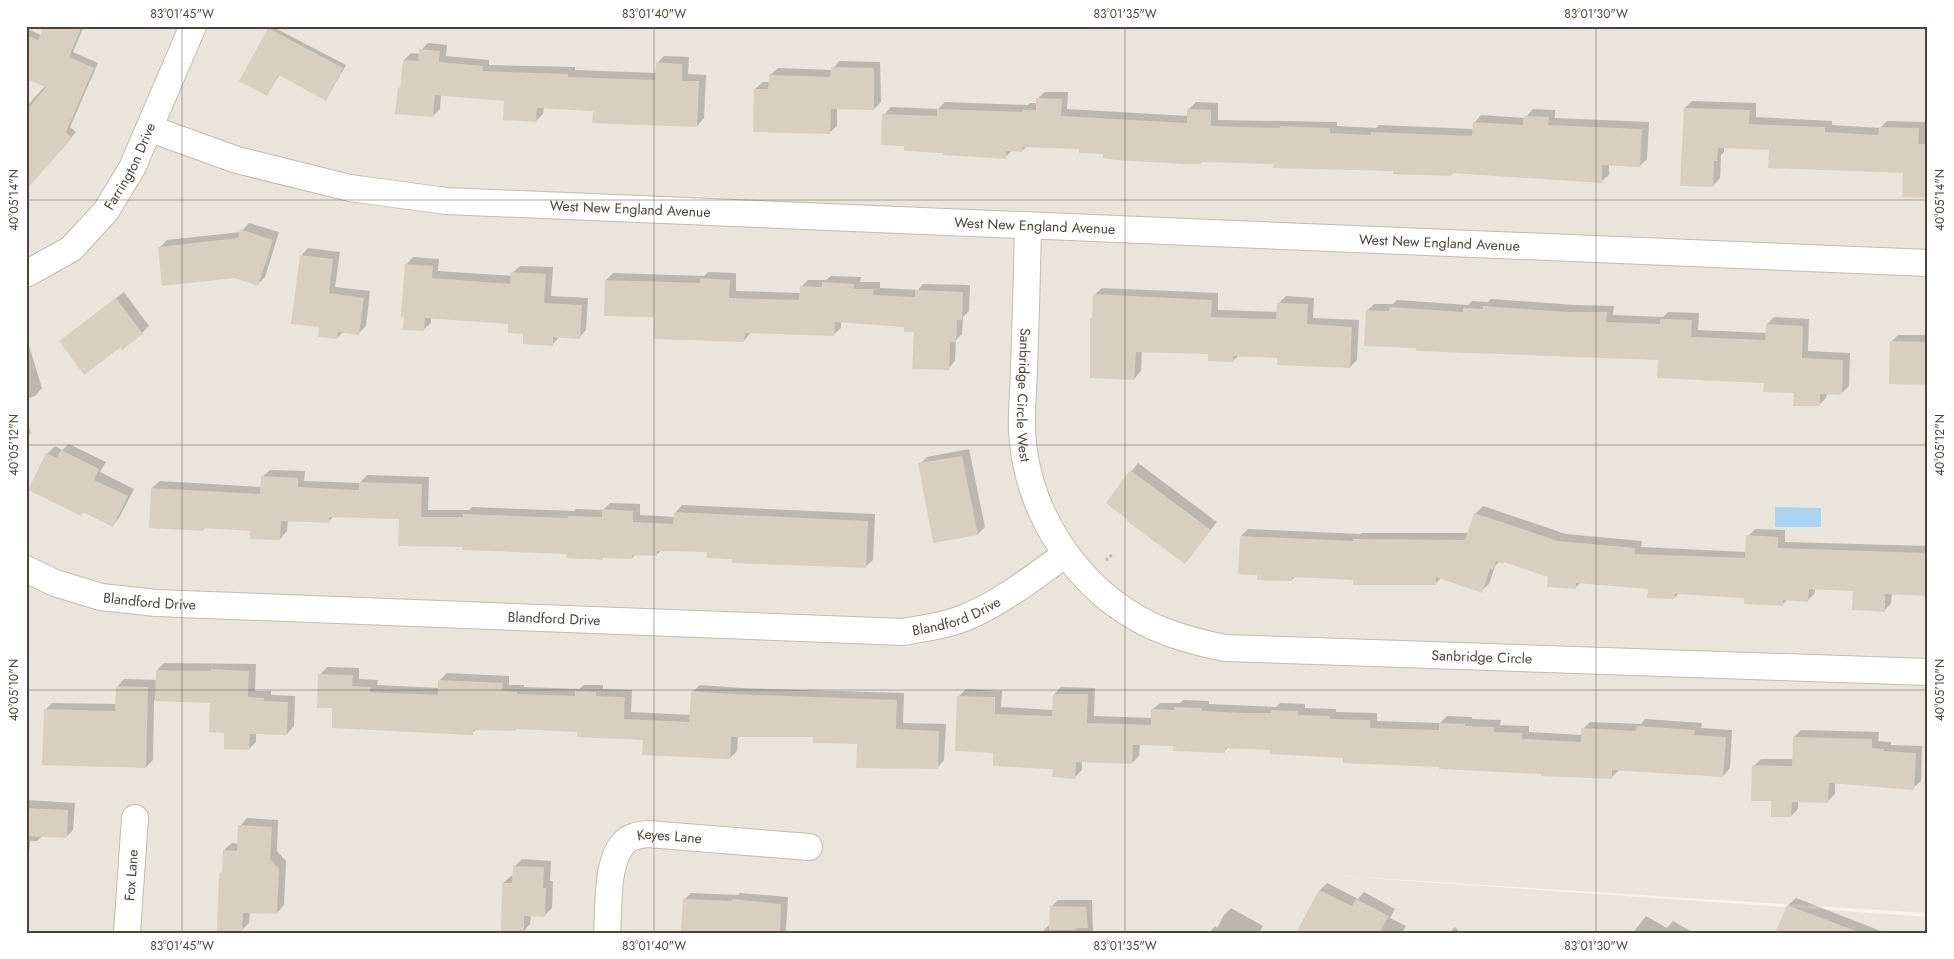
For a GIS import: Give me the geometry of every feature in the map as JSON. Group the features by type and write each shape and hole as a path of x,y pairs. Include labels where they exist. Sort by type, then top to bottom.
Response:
{"street":[{"name":"Farrington Drive","path":"26,274 72,249 106,211 132,168 193,26"},
{"name":"West New England Avenue","path":"150,129 237,160 350,188 446,201 1928,264"},
{"name":"Sanbridge Circle West","path":"1028,226 1022,431 1029,475 1044,516 1066,554"},
{"name":"Blandford Drive","path":"26,569 55,583 101,597 156,603 903,632 936,627 970,616 1002,599 1066,554"},
{"name":"Sanbridge Circle","path":"1066,554 1102,593 1130,614 1172,635 1225,648 1928,672"},
{"name":"Fox Lane","path":"127,933 135,818"},
{"name":"Keyes Lane","path":"607,933 611,876 616,853 624,842 635,836 648,834 809,847"}],"path":[{"path":"1104,562 1113,554"}],"shaded area":[{"path":"26,26 1928,26 1928,913 1294,873 1928,917 1928,933 26,933"}],"water":[{"path":"1775,507 1821,508 1821,527 1775,527"}],"building":[{"path":"44,26 82,26 69,57 94,68 66,132 72,138 26,190 26,111 46,87 26,79 26,35 38,40"},
{"path":"268,28 343,68 326,101 279,75 267,96 239,81"},
{"path":"419,49 440,51 439,62 483,66 482,71 568,74 568,77 655,80 656,62 682,64 682,81 699,81 697,127 592,123 593,111 537,108 536,122 503,120 504,101 435,95 433,117 395,114 403,60 418,61"},
{"path":"831,67 874,68 874,110 831,109 830,134 753,132 754,89 768,89 769,75 830,77"},
{"path":"1036,98 1062,99 1061,116 1187,123 1187,109 1211,110 1211,126 1330,128 1330,133 1371,135 1371,132 1472,136 1473,122 1523,125 1524,116 1549,117 1548,125 1642,129 1640,167 1602,165 1602,183 1451,173 1451,176 1393,174 1393,171 1273,168 1274,164 1201,162 1201,164 1182,164 1117,160 1103,158 1103,154 1079,153 1079,149 1023,147 1022,152 1006,151 1006,159 904,151 904,146 881,145 882,114 937,116 937,109 1022,112 1022,110 1036,110"},
{"path":"1684,108 1750,110 1749,124 1825,127 1825,132 1878,135 1879,127 1919,128 1918,144 1928,144 1928,198 1902,197 1903,173 1768,168 1769,150 1718,148 1717,161 1714,161 1713,187 1680,186"},
{"path":"240,229 273,240 258,286 235,278 162,286 158,247 238,238"},
{"path":"300,255 333,259 329,293 364,298 359,335 338,332 337,339 318,337 319,327 291,324"},
{"path":"405,264 433,266 432,278 510,284 511,272 546,274 544,303 582,305 580,339 553,337 553,346 523,344 523,334 508,333 508,324 425,318 424,331 403,330 404,317 401,316"},
{"path":"700,278 730,280 729,298 799,300 800,286 822,287 822,282 854,284 854,289 874,289 873,295 915,297 915,290 963,292 962,320 957,320 956,342 950,342 949,370 912,369 914,332 904,332 904,327 835,322 834,336 745,333 744,342 653,339 654,317 604,316 605,280 700,283"},
{"path":"1093,294 1212,300 1211,317 1276,319 1277,303 1308,304 1307,324 1352,327 1350,368 1277,365 1277,358 1233,356 1233,362 1208,361 1208,354 1136,352 1134,380 1090,378 1090,318 1092,318"},
{"path":"116,298 143,334 122,350 121,347 84,375 59,341"},
{"path":"1483,306 1567,312 1607,312 1606,322 1660,324 1660,319 1692,320 1691,337 1765,340 1766,324 1803,326 1802,358 1843,360 1842,395 1820,394 1820,406 1793,406 1794,393 1763,392 1764,383 1657,378 1658,360 1416,351 1416,348 1364,346 1366,310 1389,311 1389,307 1463,312 1463,308 1483,309"},
{"path":"1890,341 1928,342 1928,385 1889,384"},
{"path":"61,450 99,469 94,480 128,496 113,527 83,512 81,516 28,490 46,453 57,458"},
{"path":"962,456 978,535 933,543 918,463"},
{"path":"1130,470 1211,530 1185,564 1106,503"},
{"path":"261,476 298,478 298,487 359,490 359,482 422,484 421,517 463,517 463,514 568,518 568,516 602,517 602,509 633,511 633,522 673,524 674,512 868,521 866,568 732,563 732,559 707,558 707,552 657,551 657,556 632,555 632,559 603,558 603,560 566,558 566,554 462,550 462,547 398,546 399,519 329,517 329,523 281,521 280,540 250,539 250,531 204,528 203,531 149,528 151,488 260,494"},
{"path":"1474,513 1558,541 1635,548 1635,554 1745,558 1746,535 1778,537 1778,548 1928,553 1928,596 1885,594 1885,612 1852,610 1853,591 1809,589 1808,602 1783,600 1783,606 1744,604 1744,598 1675,594 1674,599 1647,598 1648,589 1576,583 1576,589 1547,587 1548,577 1496,561 1493,570 1490,569 1482,593 1436,577 1436,585 1353,585 1353,580 1292,577 1292,581 1257,580 1257,575 1238,574 1240,536 1353,541 1353,539 1465,540"},
{"path":"211,669 249,671 248,697 264,698 264,701 288,702 287,735 250,734 249,750 224,749 224,733 209,732 210,703 155,701 156,670 211,671"},
{"path":"318,674 353,675 352,686 371,687 370,692 438,695 438,680 503,683 502,691 517,692 517,694 575,696 575,691 596,692 596,696 625,697 624,719 689,722 691,691 897,700 896,729 939,731 938,769 856,768 857,744 813,743 813,737 731,737 730,759 642,755 643,740 577,737 577,732 516,729 515,731 473,730 473,735 332,728 332,708 317,708"},
{"path":"116,686 148,687 146,768 42,765 44,709 115,711"},
{"path":"1053,694 1088,694 1087,723 1151,725 1151,709 1174,710 1174,707 1202,708 1202,711 1246,713 1271,713 1271,710 1298,711 1298,715 1330,716 1330,719 1370,720 1370,728 1439,730 1439,723 1465,724 1465,726 1494,727 1494,732 1522,733 1522,739 1581,742 1581,728 1636,731 1637,726 1695,730 1694,735 1726,737 1723,777 1612,770 1612,779 1541,776 1541,774 1439,769 1439,767 1343,763 1343,758 1270,754 1270,750 1225,748 1225,753 1173,751 1173,746 1133,745 1132,764 1076,762 1075,779 1052,777 1053,769 993,766 993,753 955,751 957,696 995,697 995,714 1052,716"},
{"path":"1793,737 1872,739 1872,748 1884,749 1884,751 1916,753 1914,790 1829,783 1828,803 1792,802 1791,817 1771,817 1771,801 1751,801 1752,765 1792,766"},
{"path":"26,808 68,810 67,838 26,836"},
{"path":"238,825 272,827 270,859 279,869 277,914 243,913 242,932 217,931 219,873 222,873 223,850 237,851"},
{"path":"513,866 544,867 543,888 546,888 545,917 524,916 524,933 501,932 502,883 512,883"},
{"path":"1319,890 1352,906 1356,899 1389,916 1379,933 1296,933"},
{"path":"683,899 732,901 732,899 781,904 780,933 681,933"},
{"path":"1787,905 1856,931 1856,933 1775,933"},
{"path":"1050,906 1086,907 1088,928 1049,930"}]}
